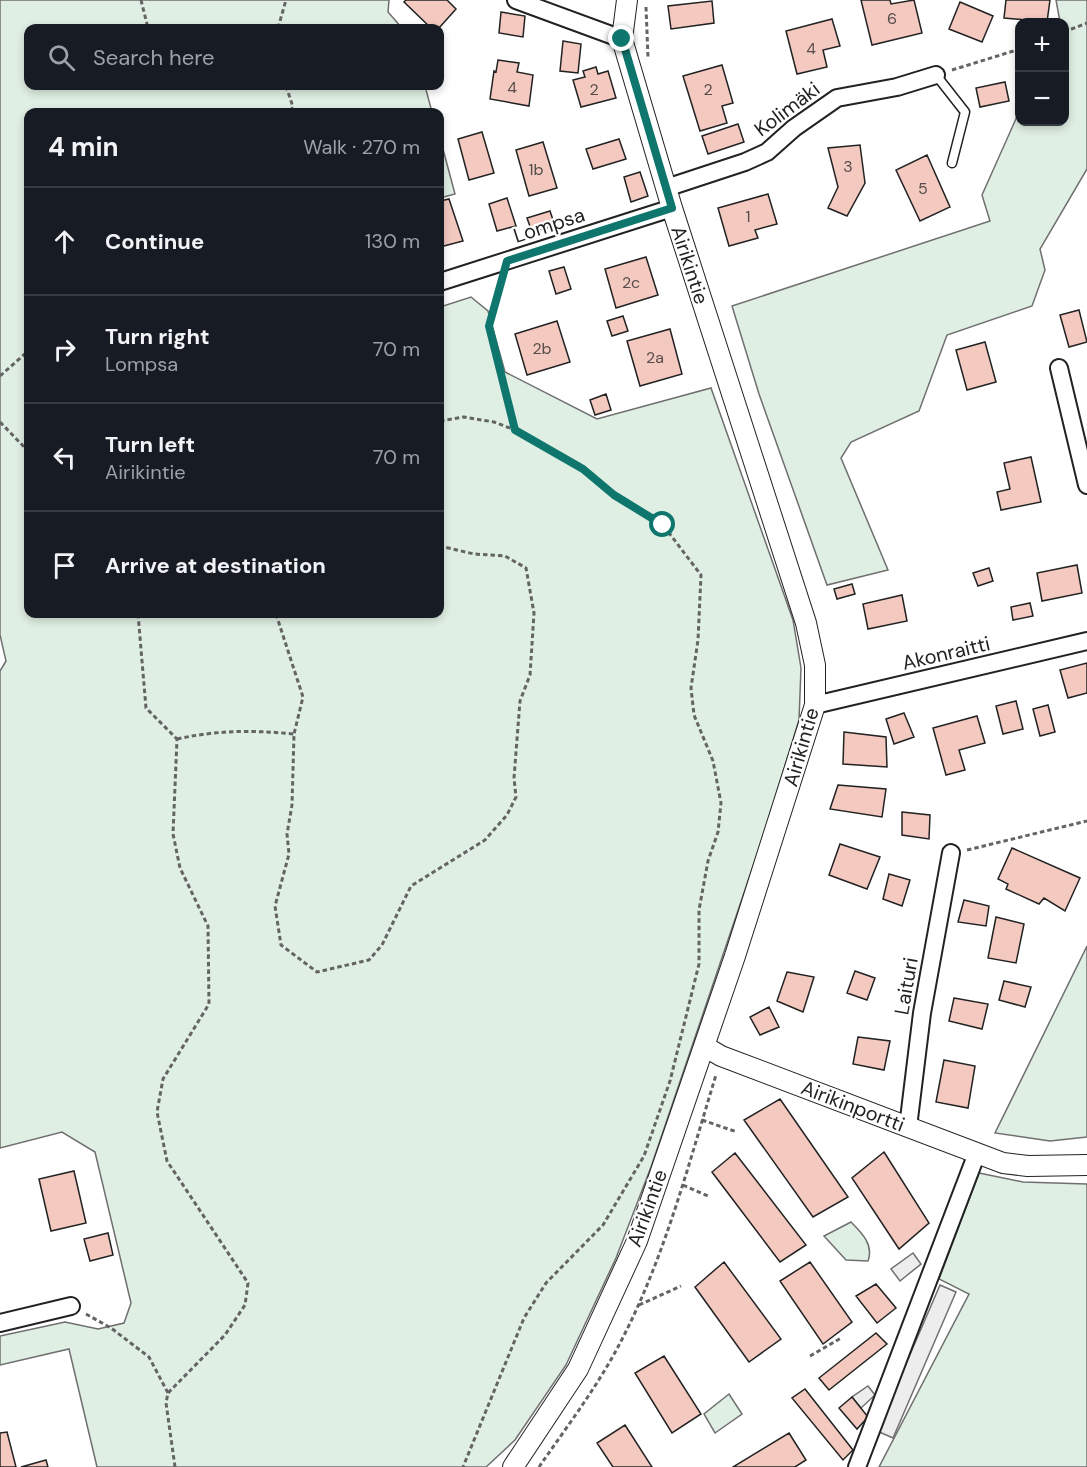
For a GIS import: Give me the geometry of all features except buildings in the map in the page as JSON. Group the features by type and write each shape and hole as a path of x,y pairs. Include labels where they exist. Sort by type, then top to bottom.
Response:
{"street":[{"path":"516,0 622,39"},
{"name":"Airikintie","path":"513,1467 578,1369 637,1241 704,1046 815,705 815,665 807,623 672,208 622,39 627,0"},
{"name":"Kolimäki","path":"666,188 767,152 794,128 837,98 897,87 936,75"},
{"name":"Lompsa","path":"444,281 672,208"},
{"path":"1059,368 1087,485"},
{"name":"Akonraitti","path":"815,705 1087,641"},
{"name":"Laituri","path":"908,1126 922,1013 951,853"},
{"name":"Airikinportti","path":"704,1046 721,1056 1003,1163 1028,1166 1087,1165"},
{"path":"857,1467 977,1153"},
{"path":"0,1323 71,1306"}],"lane":[{"path":"936,75 965,112 952,164"}],"path":[{"path":"141,0 147,24"},
{"path":"279,24 286,0"},
{"path":"646,0 649,63"},
{"path":"1069,30 1087,23"},
{"path":"936,75 1015,51"},
{"path":"287,90 292,108"},
{"path":"507,261 489,326 515,430"},
{"path":"0,376 24,355"},
{"path":"444,421 464,417 494,422 515,430 583,469 614,495 663,525 700,574 698,640 691,688 694,715 713,761 721,803 718,832 708,861 699,910 699,964 670,1081 644,1156 603,1225 546,1283 524,1318 463,1467"},
{"path":"0,422 24,447"},
{"path":"277,618 303,697 294,734 292,805 287,834 289,854 275,906 281,945 317,972 369,960 382,945 411,886 485,840 507,815 516,797 514,778 520,701 530,675 534,613 526,568 505,556 474,554 444,547"},
{"path":"138,618 146,708 177,739 173,834 180,868 208,926 209,1004 163,1079 157,1112 167,1161 248,1283 245,1305 225,1335 168,1394 166,1403 175,1467"},
{"path":"177,739 206,732 245,730 294,734"},
{"path":"951,853 1006,843 1087,821"},
{"path":"539,1467 619,1346 651,1275 683,1185 721,1056"},
{"path":"702,1120 737,1132"},
{"path":"683,1185 710,1197"},
{"path":"637,1305 681,1286"},
{"path":"71,1306 111,1328 149,1358 168,1394"},
{"path":"810,1356 841,1338"}],"green space":[{"path":"0,0 389,0 388,12 398,24 24,24 24,90 426,90 431,108 24,108 24,618 444,618 444,306 471,297 488,311 505,372 597,419 711,388 793,620 801,668 799,720 765,831 651,1167 616,1258 566,1365 515,1440 486,1467 97,1467 69,1349 0,1365 0,1336 65,1322 98,1329 124,1323 131,1303 95,1152 62,1132 0,1148 0,671 6,661 0,635"},
{"path":"1056,0 1087,0 1087,169 1040,249 1045,270 1032,306 947,335 919,411 851,442 841,458 888,570 827,585 759,394 732,306 990,221 982,195 1015,121 1015,126 1069,126 1069,18 1059,18"},
{"path":"444,153 455,194 444,197"},
{"path":"1087,946 1087,1137 1050,1141 995,1133"},
{"path":"979,1173 1023,1182 1087,1184 1087,1467 879,1467 969,1294 939,1279"},
{"path":"851,1222 863,1235 868,1245 868,1261 846,1260 824,1236"},
{"path":"729,1394 742,1414 715,1433 704,1414"}],"shaded area":[{"path":"913,1253 921,1264 900,1281 891,1269"},
{"path":"940,1285 956,1292 893,1438 877,1431"},
{"path":"868,1386 875,1395 861,1408 852,1397"}],"route":[{"path":"622,39 672,208 507,261 489,326 515,430 583,469 614,495 663,525"}]}
